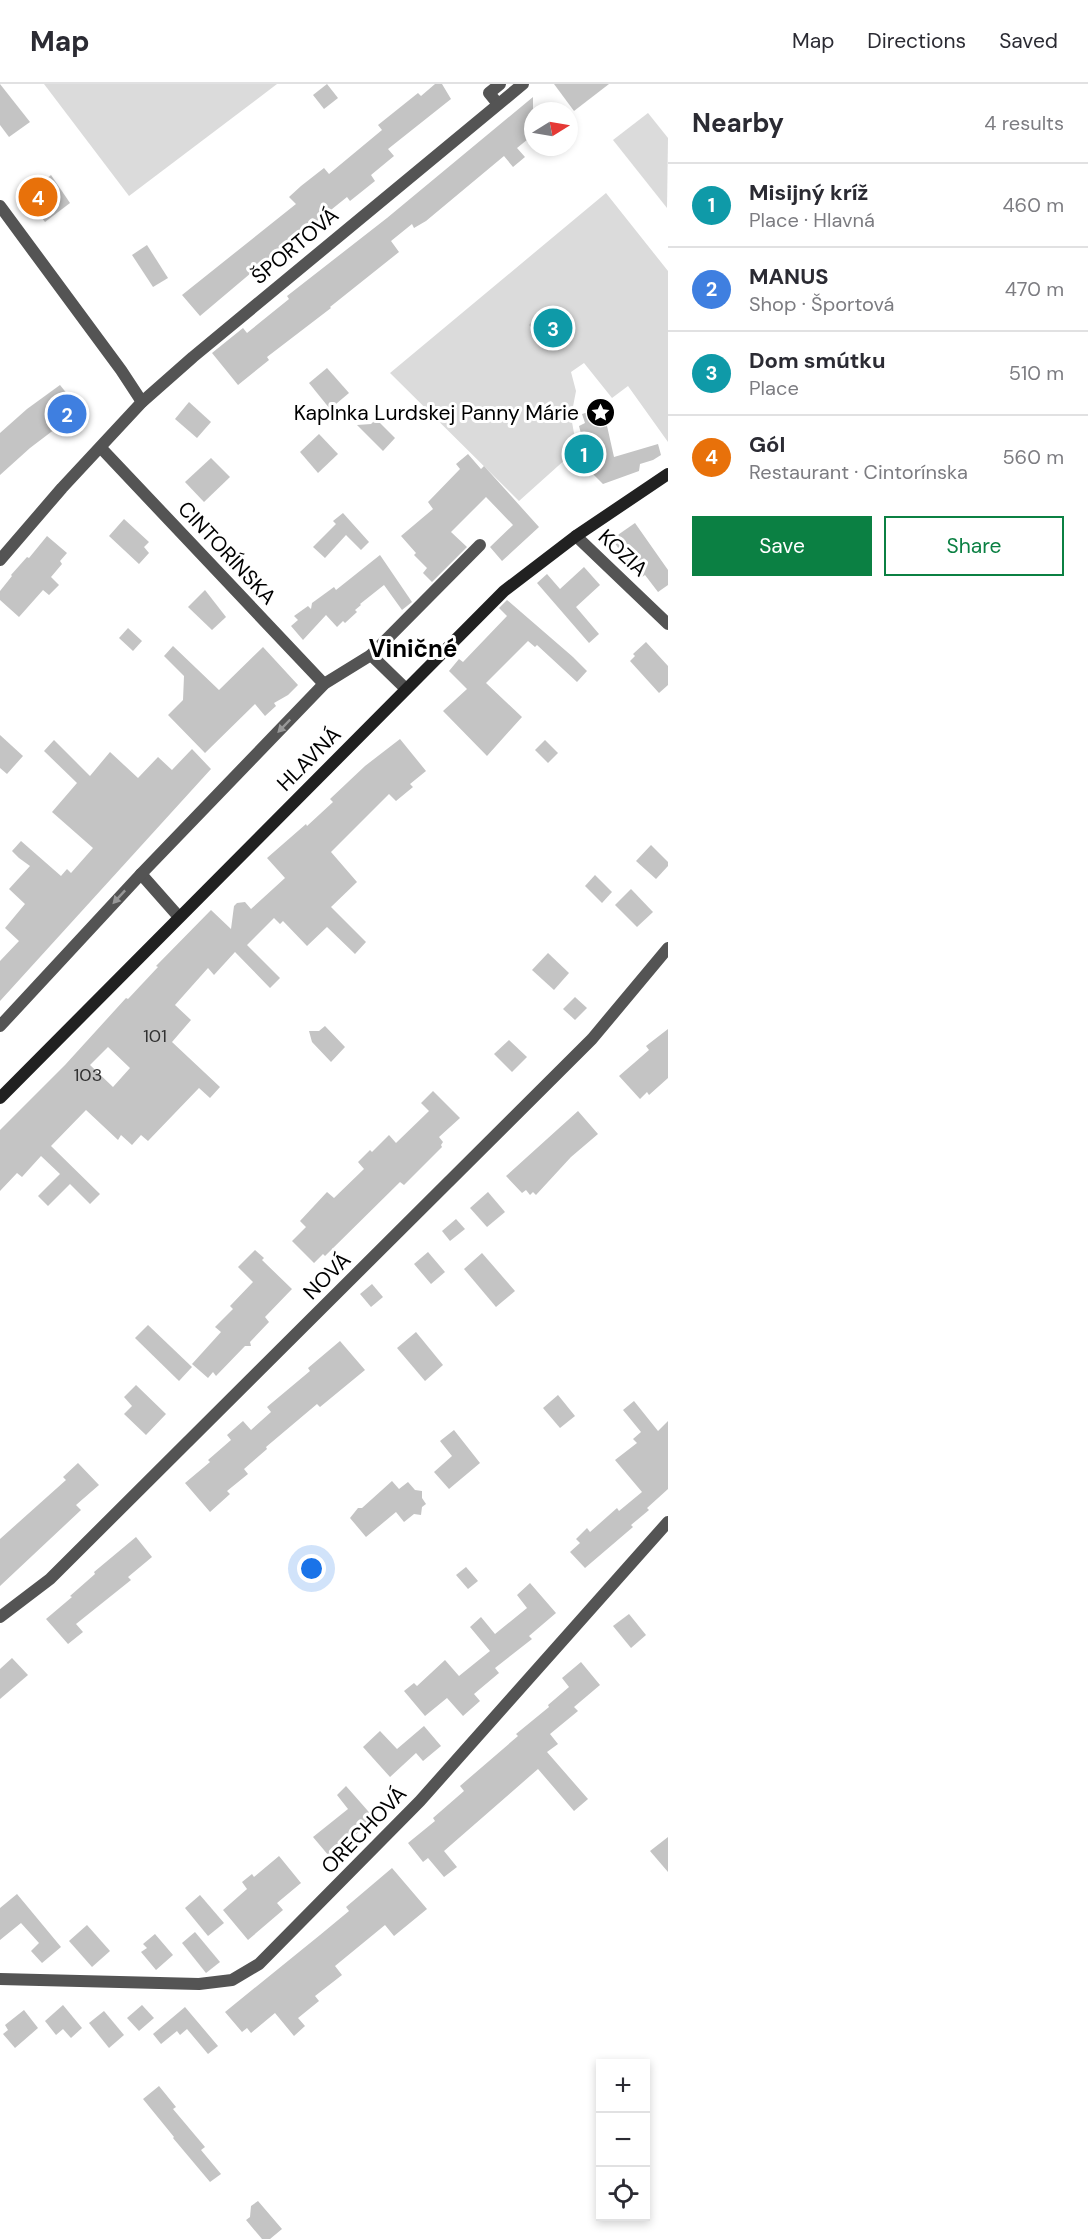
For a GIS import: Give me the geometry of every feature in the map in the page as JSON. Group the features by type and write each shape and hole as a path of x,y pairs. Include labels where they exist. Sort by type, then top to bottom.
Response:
{"main road":[{"name":"HLAVNÁ","path":"0,1098 504,591 576,536 668,474"}],"street":[{"path":"498,104 489,93 500,84"},
{"name":"ŠPORTOVÁ","path":"0,560 62,488 142,402 523,84"},
{"path":"0,206 121,369 142,402"},
{"name":"CINTORÍNSKA","path":"101,448 324,684"},
{"name":"KOZIA","path":"576,536 668,624"},
{"path":"0,1026 141,874 324,684 371,655 480,545"},
{"path":"371,655 405,689"},
{"path":"141,874 179,917"},
{"name":"NOVÁ","path":"0,1617 51,1579 592,1039 668,948"},
{"name":"ORECHOVÁ","path":"0,1979 199,1984 232,1980 259,1964 420,1801 668,1522"}],"shaded area":[{"path":"44,84 277,84 129,196"},
{"path":"648,113 668,138 667,208 613,140"},
{"path":"606,193 668,271 668,442 628,386 612,398 584,363 571,372 576,391 571,417 577,449 519,501 390,373"}],"building":[{"path":"0,84 30,122 9,137 0,125"},
{"path":"327,84 338,98 324,109 313,95"},
{"path":"435,84 442,84 451,99 388,149 394,156 371,175 375,181 350,201 347,197 311,226 310,224 281,248 282,250 200,316 182,295 296,204 289,197 301,186 324,168 329,174 382,130 378,125 418,93 421,96"},
{"path":"554,84 609,84 578,108 578,102 567,102"},
{"path":"524,104 524,142 517,148 525,157 513,167 504,156 426,221 414,228 412,224 391,241 399,252 267,357 269,360 238,385 212,353 243,328 247,333 289,299 287,296 387,218"},
{"path":"51,175 70,203 45,222 26,195"},
{"path":"147,245 168,278 153,287 132,255"},
{"path":"543,310 548,315 550,312 557,318 561,314 575,327 556,347 545,336 540,341 530,332 533,329 529,325"},
{"path":"327,368 349,393 330,409 309,383"},
{"path":"60,385 80,410 30,448 0,475 0,433 27,409"},
{"path":"189,402 211,422 197,438 175,419"},
{"path":"595,410 598,419 605,417 614,457 658,444 661,455 640,464 639,471 603,484 591,472 579,426 585,423 582,414"},
{"path":"376,419 395,438 383,451 357,425 371,424"},
{"path":"319,434 338,454 318,473 300,452"},
{"path":"468,454 481,469 484,466 539,527 502,561 490,547 513,525 486,497 451,532 467,547 432,582 423,573 427,568 414,555 416,553 401,536 433,509 428,502 460,469 456,464"},
{"path":"211,458 230,477 204,502 185,482"},
{"path":"343,513 369,542 361,550 346,535 325,558 313,547 336,524 333,521"},
{"path":"124,519 149,542 144,547 149,553 139,564 109,536"},
{"path":"635,523 668,570 668,585 658,592 645,575 642,577 635,566 632,568 612,539"},
{"path":"47,536 67,553 60,561 62,564 51,577 59,585 49,595 43,590 19,617 0,600 0,591 11,575"},
{"path":"380,555 412,602 402,610 384,585 360,604 355,610 357,612 345,623 343,621 337,627 326,615 303,640 291,626 298,620 294,616 308,606 311,609 312,603 334,587 336,590"},
{"path":"584,567 600,585 576,607 599,634 589,643 537,583 547,574 560,589"},
{"path":"205,590 226,617 212,630 188,607"},
{"path":"507,600 587,671 577,682 537,645 535,647 528,641 486,683 522,717 487,756 443,711 467,689 449,671 459,659 463,662 507,616 499,608"},
{"path":"128,628 142,641 133,651 119,638"},
{"path":"646,642 668,666 668,685 659,693 630,661 635,656 633,654"},
{"path":"173,646 219,690 263,647 298,685 288,695 274,703 276,706 265,716 255,704 205,753 168,715 183,700 184,676 164,656"},
{"path":"0,735 23,756 7,774 0,768"},
{"path":"400,739 426,771 410,784 413,787 396,801 389,794 331,852 357,882 331,907 366,942 355,954 327,927 307,946 283,921 280,924 274,918 247,945 280,978 270,988 235,952 214,975 208,968 175,1005 191,1020 172,1042 220,1087 210,1098 199,1088 148,1141 141,1135 132,1145 121,1135 118,1140 86,1110 51,1146 100,1194 90,1204 70,1184 48,1206 38,1196 60,1174 41,1156 22,1177 17,1173 0,1191 0,1130 65,1065 211,910 231,929 234,906 237,903 245,902 251,909 285,878 267,858 333,802 330,799 365,766","holes":["108,1047 130,1068 113,1087 90,1065"]},
{"path":"54,740 90,776 110,752 138,778 158,757 172,770 192,749 211,769 0,1001 0,961 19,941 5,928 25,904 9,889 30,866 12,851 21,841 61,876 67,869 71,873 93,848 52,812 77,783 44,751"},
{"path":"545,740 558,753 548,763 535,750"},
{"path":"651,845 668,862 668,866 656,879 636,861"},
{"path":"595,875 612,892 602,903 585,886"},
{"path":"631,889 653,912 637,927 615,905"},
{"path":"548,953 569,973 554,990 532,970"},
{"path":"575,997 587,1008 575,1020 563,1009"},
{"path":"325,1026 345,1047 331,1062 312,1042 309,1031 319,1031"},
{"path":"668,1029 668,1078 649,1095 647,1092 640,1099 619,1076 649,1050 646,1046"},
{"path":"509,1040 527,1057 512,1072 494,1054"},
{"path":"433,1091 460,1118 439,1137 443,1142 442,1147 404,1185 400,1182 325,1256 323,1254 314,1263 292,1241 306,1227 300,1221 327,1192 334,1198 364,1169 358,1162 370,1150 372,1152 389,1135 396,1143 429,1111 421,1103"},
{"path":"578,1111 598,1134 571,1157 536,1195 533,1192 530,1195 526,1190 522,1193 506,1176"},
{"path":"488,1192 505,1212 487,1227 470,1208"},
{"path":"456,1219 465,1229 450,1241 442,1231"},
{"path":"255,1250 264,1258 262,1260 292,1289 265,1317 269,1322 250,1342 251,1346 245,1346 216,1376 213,1372 208,1378 192,1364 221,1332 215,1327 233,1309 230,1306 253,1282 238,1267"},
{"path":"428,1252 445,1272 431,1284 414,1264"},
{"path":"482,1253 515,1291 496,1307 464,1269"},
{"path":"372,1284 383,1297 371,1307 360,1294"},
{"path":"148,1325 192,1367 179,1381 135,1338"},
{"path":"416,1332 443,1365 425,1381 397,1348"},
{"path":"340,1341 365,1370 320,1407 317,1404 266,1447 267,1449 244,1469 248,1474 227,1491 230,1494 210,1512 185,1483 231,1440 227,1435 243,1421 251,1430 271,1412 267,1407 310,1371 308,1368"},
{"path":"136,1385 166,1414 146,1435 124,1414 132,1406 124,1397"},
{"path":"558,1395 575,1416 560,1428 543,1408"},
{"path":"634,1401 658,1431 668,1421 668,1489 647,1508 649,1510 631,1525 633,1527 585,1568 570,1552 580,1543 576,1539 587,1528 590,1532 617,1508 619,1511 642,1492 615,1460 637,1443 633,1439 641,1432 623,1410"},
{"path":"454,1430 480,1463 449,1489 434,1472 452,1456 440,1441"},
{"path":"78,1463 99,1485 76,1505 81,1510 0,1586 0,1539 66,1480 63,1477"},
{"path":"392,1481 399,1489 408,1482 415,1490 422,1491 422,1498 426,1504 422,1507 421,1515 414,1514 404,1522 396,1512 366,1537 350,1518 358,1508 362,1508"},
{"path":"136,1537 152,1557 128,1577 131,1580 76,1624 83,1632 68,1644 46,1619 72,1597 70,1596 95,1574 94,1572"},
{"path":"466,1567 478,1581 468,1589 456,1575"},
{"path":"530,1583 556,1613 529,1636 532,1639 495,1668 499,1673 474,1694 480,1701 463,1716 447,1698 425,1716 404,1691 414,1683 417,1686 445,1660 459,1676 490,1651 470,1627 481,1617 495,1634 527,1608 517,1595"},
{"path":"629,1614 646,1635 631,1648 613,1626"},
{"path":"12,1658 28,1675 0,1699 0,1669"},
{"path":"581,1662 600,1685 574,1707 578,1711 550,1734 558,1744 547,1752 588,1799 574,1811 538,1769 444,1851 457,1867 444,1877 428,1858 423,1862 408,1843 435,1821 433,1818 464,1791 460,1786 518,1736 516,1734 569,1687 562,1678"},
{"path":"424,1726 441,1746 423,1761 416,1753 390,1777 363,1747 380,1731 397,1749"},
{"path":"346,1786 375,1819 329,1856 313,1837 348,1809 337,1795"},
{"path":"668,1837 668,1872 650,1851"},
{"path":"279,1856 301,1883 277,1903 283,1910 248,1940 223,1910 247,1889 242,1882 252,1874 254,1877"},
{"path":"392,1868 427,1909 394,1936 385,1925 335,1966 342,1975 315,1996 319,2001 298,2018 305,2026 294,2036 275,2013 251,2033 247,2028 242,2032 225,2012 349,1911 346,1907"},
{"path":"17,1894 61,1947 42,1963 31,1951 39,1943 21,1923 0,1940 0,1908"},
{"path":"200,1895 224,1923 208,1936 185,1908"},
{"path":"87,1925 110,1951 92,1967 69,1941"},
{"path":"195,1932 220,1962 206,1973 182,1943"},
{"path":"155,1934 173,1955 156,1970 141,1952 147,1948 143,1944"},
{"path":"63,2005 82,2028 71,2038 63,2029 56,2035 45,2021"},
{"path":"142,2005 154,2018 139,2031 127,2018"},
{"path":"185,2007 218,2046 208,2054 187,2029 180,2035 177,2031 161,2044 153,2034"},
{"path":"24,2010 38,2028 15,2048 3,2034 8,2030 5,2025"},
{"path":"104,2011 124,2035 109,2048 89,2023"},
{"path":"159,2086 176,2107 173,2109 205,2147 201,2150 221,2174 210,2182 143,2099"},
{"path":"258,2201 282,2229 270,2239 262,2239 246,2220 250,2217 251,2206"}],"place":[{"name":"Gól","path":"38,197"},
{"name":"Dom smútku","path":"553,328"},
{"name":"Kaplnka Lurdskej Panny Márie","path":"600,413"},
{"name":"MANUS","path":"67,414"},
{"name":"Misijný kríž","path":"584,454"}],"district":[{"name":"Viničné","path":"413,649"}]}
